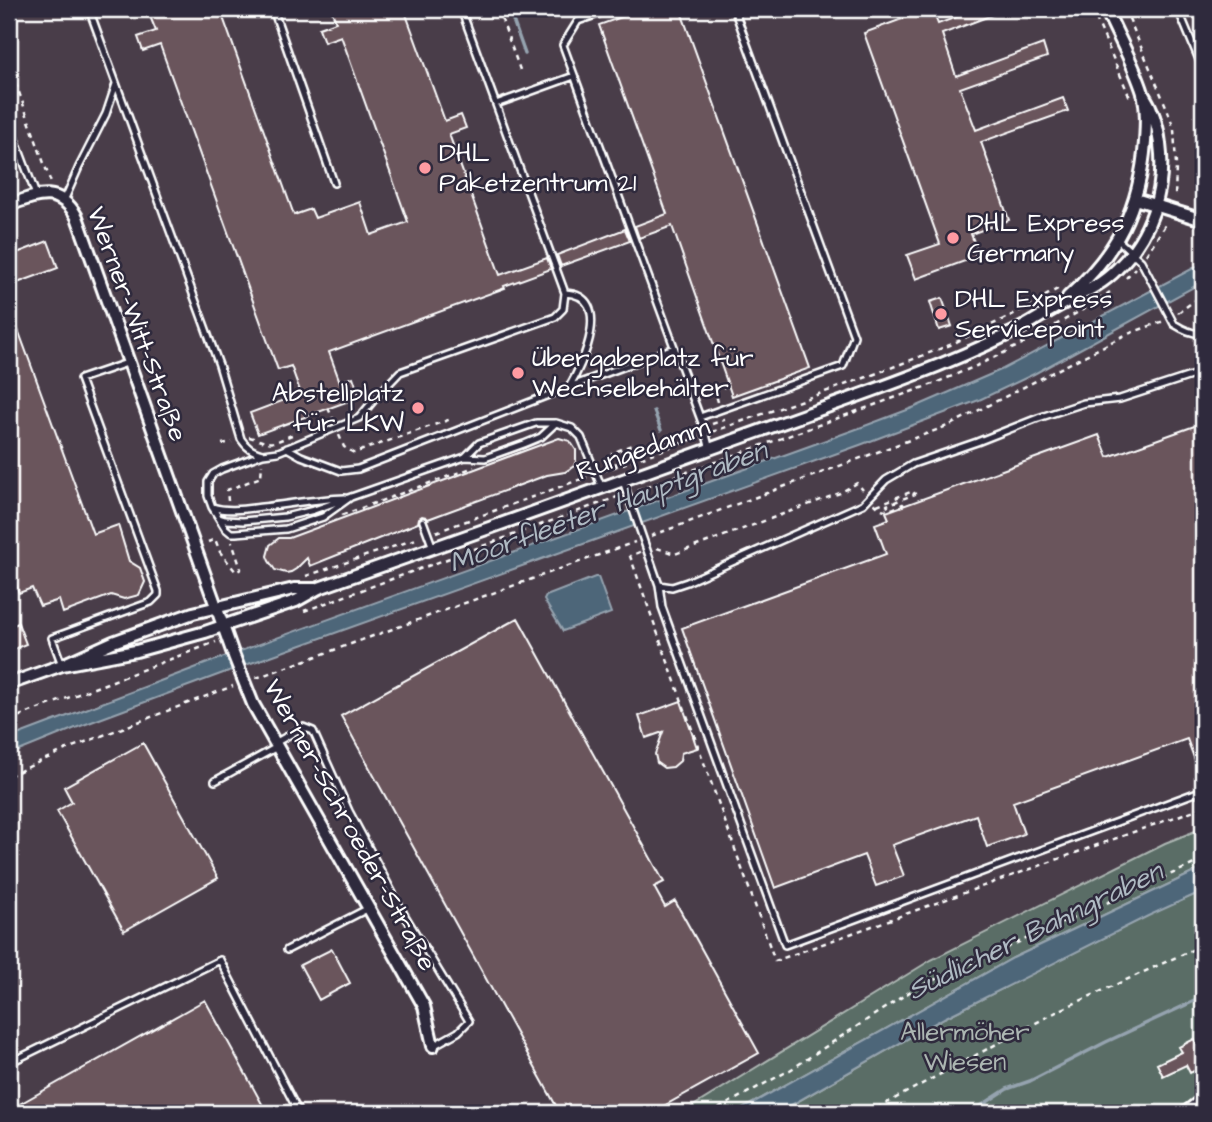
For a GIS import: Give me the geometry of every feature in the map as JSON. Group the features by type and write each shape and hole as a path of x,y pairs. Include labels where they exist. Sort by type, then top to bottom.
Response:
{"street":[{"name":"Rungedamm","path":"62,665 136,652 223,626 296,601 319,589 710,450 971,352 1096,286 1117,270 1132,251 1156,206 1161,179 1157,124 1107,9"},
{"name":"Rungedamm","path":"1055,308 1098,268 1117,239 1135,199 1144,152 1146,118 1143,94"},
{"path":"9,205 46,194 60,198"},
{"name":"Werner-Witt-Straße","path":"60,198 71,207 77,217 223,626"},
{"path":"1135,199 1203,220"},
{"name":"Rungedamm","path":"9,684 62,665 113,642 216,607 294,589 319,589"},
{"name":"Werner-Schroeder-Straße","path":"223,626 253,704 424,1006 433,1046"},
{"path":"1185,1113 1203,1099"}],"lane":[{"path":"89,9 219,365 241,439 246,447 263,454"},
{"path":"273,9 334,183"},
{"path":"351,497 323,517 286,528 244,534 231,533 212,507 208,496 208,482 213,474 222,469 263,454 278,452 359,418 400,372 555,317 563,309 565,293 461,9"},
{"path":"613,9 578,21 563,45 710,450"},
{"path":"700,417 843,366 855,336 734,9"},
{"path":"1178,9 1203,69"},
{"path":"496,104 574,76"},
{"path":"60,198 106,114 116,83"},
{"path":"9,123 36,196"},
{"path":"1117,239 1141,261 1174,324 1203,333"},
{"path":"565,293 574,293 582,298 592,319 592,330 579,370 569,387"},
{"path":"287,448 341,471 358,469 674,348"},
{"path":"62,665 52,638 151,602 158,595 80,379 130,362"},
{"path":"659,585 672,587 687,582 863,504 886,480 913,464 1084,403 1120,399 1203,372"},
{"path":"465,457 479,443 536,423 556,423 572,428 582,437 602,489"},
{"path":"217,516 230,521 285,517 314,510 465,457 485,458 524,444 541,437 556,423"},
{"path":"623,481 659,585 662,607 785,945 1203,790"},
{"path":"212,507 229,510 351,497"},
{"path":"423,521 433,548"},
{"path":"215,781 303,727 313,731 349,811 392,891 469,1021 458,1032 433,1046"},
{"path":"287,950 369,908"},
{"path":"9,1063 220,960 299,1113"}],"path":[{"path":"498,9 520,70"},
{"path":"1092,9 1135,107"},
{"path":"1122,281 1141,261 1166,226 1176,195 1174,130 1125,9"},
{"name":"Werner-Witt-Straße","path":"9,64 60,198"},
{"path":"306,576 428,535 867,377 950,345 1060,288"},
{"path":"295,614 933,384 976,366 1084,310 1113,289"},
{"path":"254,679 950,425 1125,335 1172,318 1203,293"},
{"path":"617,467 612,453 634,444 645,450 724,420 715,391 729,385"},
{"path":"321,424 333,419 328,408"},
{"path":"337,429 344,447 354,453 451,419"},
{"path":"251,436 264,442 273,442 297,433"},
{"path":"335,518 476,467"},
{"path":"904,506 903,504 880,509 857,483 840,492 675,554 657,548 630,556 775,961 1203,807"},
{"path":"876,505 913,491 915,494 887,505 889,509"},
{"path":"9,719 228,638"},
{"path":"9,776 66,749 235,685"},
{"path":"710,1113 790,1070 914,989 1203,860"},
{"path":"868,1113 1060,1010 1203,945"}],"shaded area":[{"path":"9,9 1203,9 1203,828 1165,843 932,960 682,1113 9,1113"}],"green space":[{"path":"1203,828 1203,868 1013,958 735,1113 682,1113 931,960 1165,843"},
{"name":"Allermöher Wiesen","path":"1203,891 1203,1113 778,1113 944,1018 1155,912"}],"water":[{"path":"1203,263 1203,282 1034,374 979,400 226,672 9,755 9,738 221,658 915,407 1003,369"},
{"path":"598,577 611,613 563,631 544,600 546,596"},
{"path":"1203,868 1203,891 944,1018 777,1113 735,1113 1013,958"}],"building":[{"name":"DHL Paketzentrum 21","path":"147,9 220,9 294,215 311,209 315,218 360,202 371,235 408,222 341,36 324,42 319,28 336,22 331,9 404,9 445,121 461,115 466,128 449,134 500,275 547,258 551,269 329,352 340,382 353,377 360,397 258,434 250,413 301,394 291,366 278,370 160,45 143,51 138,37 156,31"},
{"path":"644,9 680,9 810,368 732,396 672,226 639,238 635,226 667,214 599,25"},
{"path":"932,9 938,24 978,9 1008,9 942,34 956,76 1043,44 1047,57 960,88 976,130 1063,98 1068,111 981,142 1009,220 971,234 976,247 973,248 976,257 916,279 907,255 940,244 864,33"},
{"path":"625,229 630,241 561,266 557,255"},
{"path":"48,241 58,268 9,286 9,256"},
{"name":"DHL Express Servicepoint","path":"942,298 952,326 939,330 930,302"},
{"path":"9,305 93,534 118,525 129,561 140,568 145,582 139,595 124,599 111,595 63,613 59,600 40,606 32,588 19,593 9,565"},
{"path":"1203,423 1203,778 1187,739 1013,802 1024,834 987,847 976,815 892,845 904,876 876,886 864,855 775,888 682,628 886,554 875,524 889,519 886,512 1099,435 1108,457"},
{"path":"559,438 570,441 576,450 574,466 565,472 547,475 428,519 422,516 418,523 310,566 307,558 291,572 275,570 269,561 267,556 270,545 279,538 289,538"},
{"path":"518,618 664,882 654,887 665,907 675,901 759,1053 651,1113 560,1113 341,716"},
{"path":"18,623 26,644 9,651 9,627"},
{"path":"681,701 697,748 681,753 680,761 673,767 664,768 657,763 655,754 663,732 646,738 639,716"},
{"path":"143,743 218,878 124,931 57,811 72,802 64,787"},
{"path":"332,949 350,983 319,1000 300,965"},
{"path":"205,1000 267,1113 9,1113 9,1110"},
{"path":"1194,1039 1203,1057 1203,1084 1196,1070 1190,1073 1186,1065 1163,1076 1157,1064 1182,1052 1179,1047"}],"waterway":[{"path":"509,9 525,54"},
{"path":"654,411 661,430"},
{"path":"970,1113 1007,1089 1030,1081 1203,997"}],"place":[{"name":"DHL Paketzentrum 21","path":"425,168"},
{"name":"DHL Express Germany","path":"953,238"},
{"name":"DHL Express Servicepoint","path":"941,314"},
{"name":"Übergabeplatz für Wechselbehälter","path":"518,373"},
{"name":"Abstellplatz für LKW","path":"418,408"}],"water label":[{"name":"Moorfleeter Hauptgraben","path":"608,507"},
{"name":"Südlicher Bahngraben","path":"1035,931"}]}
